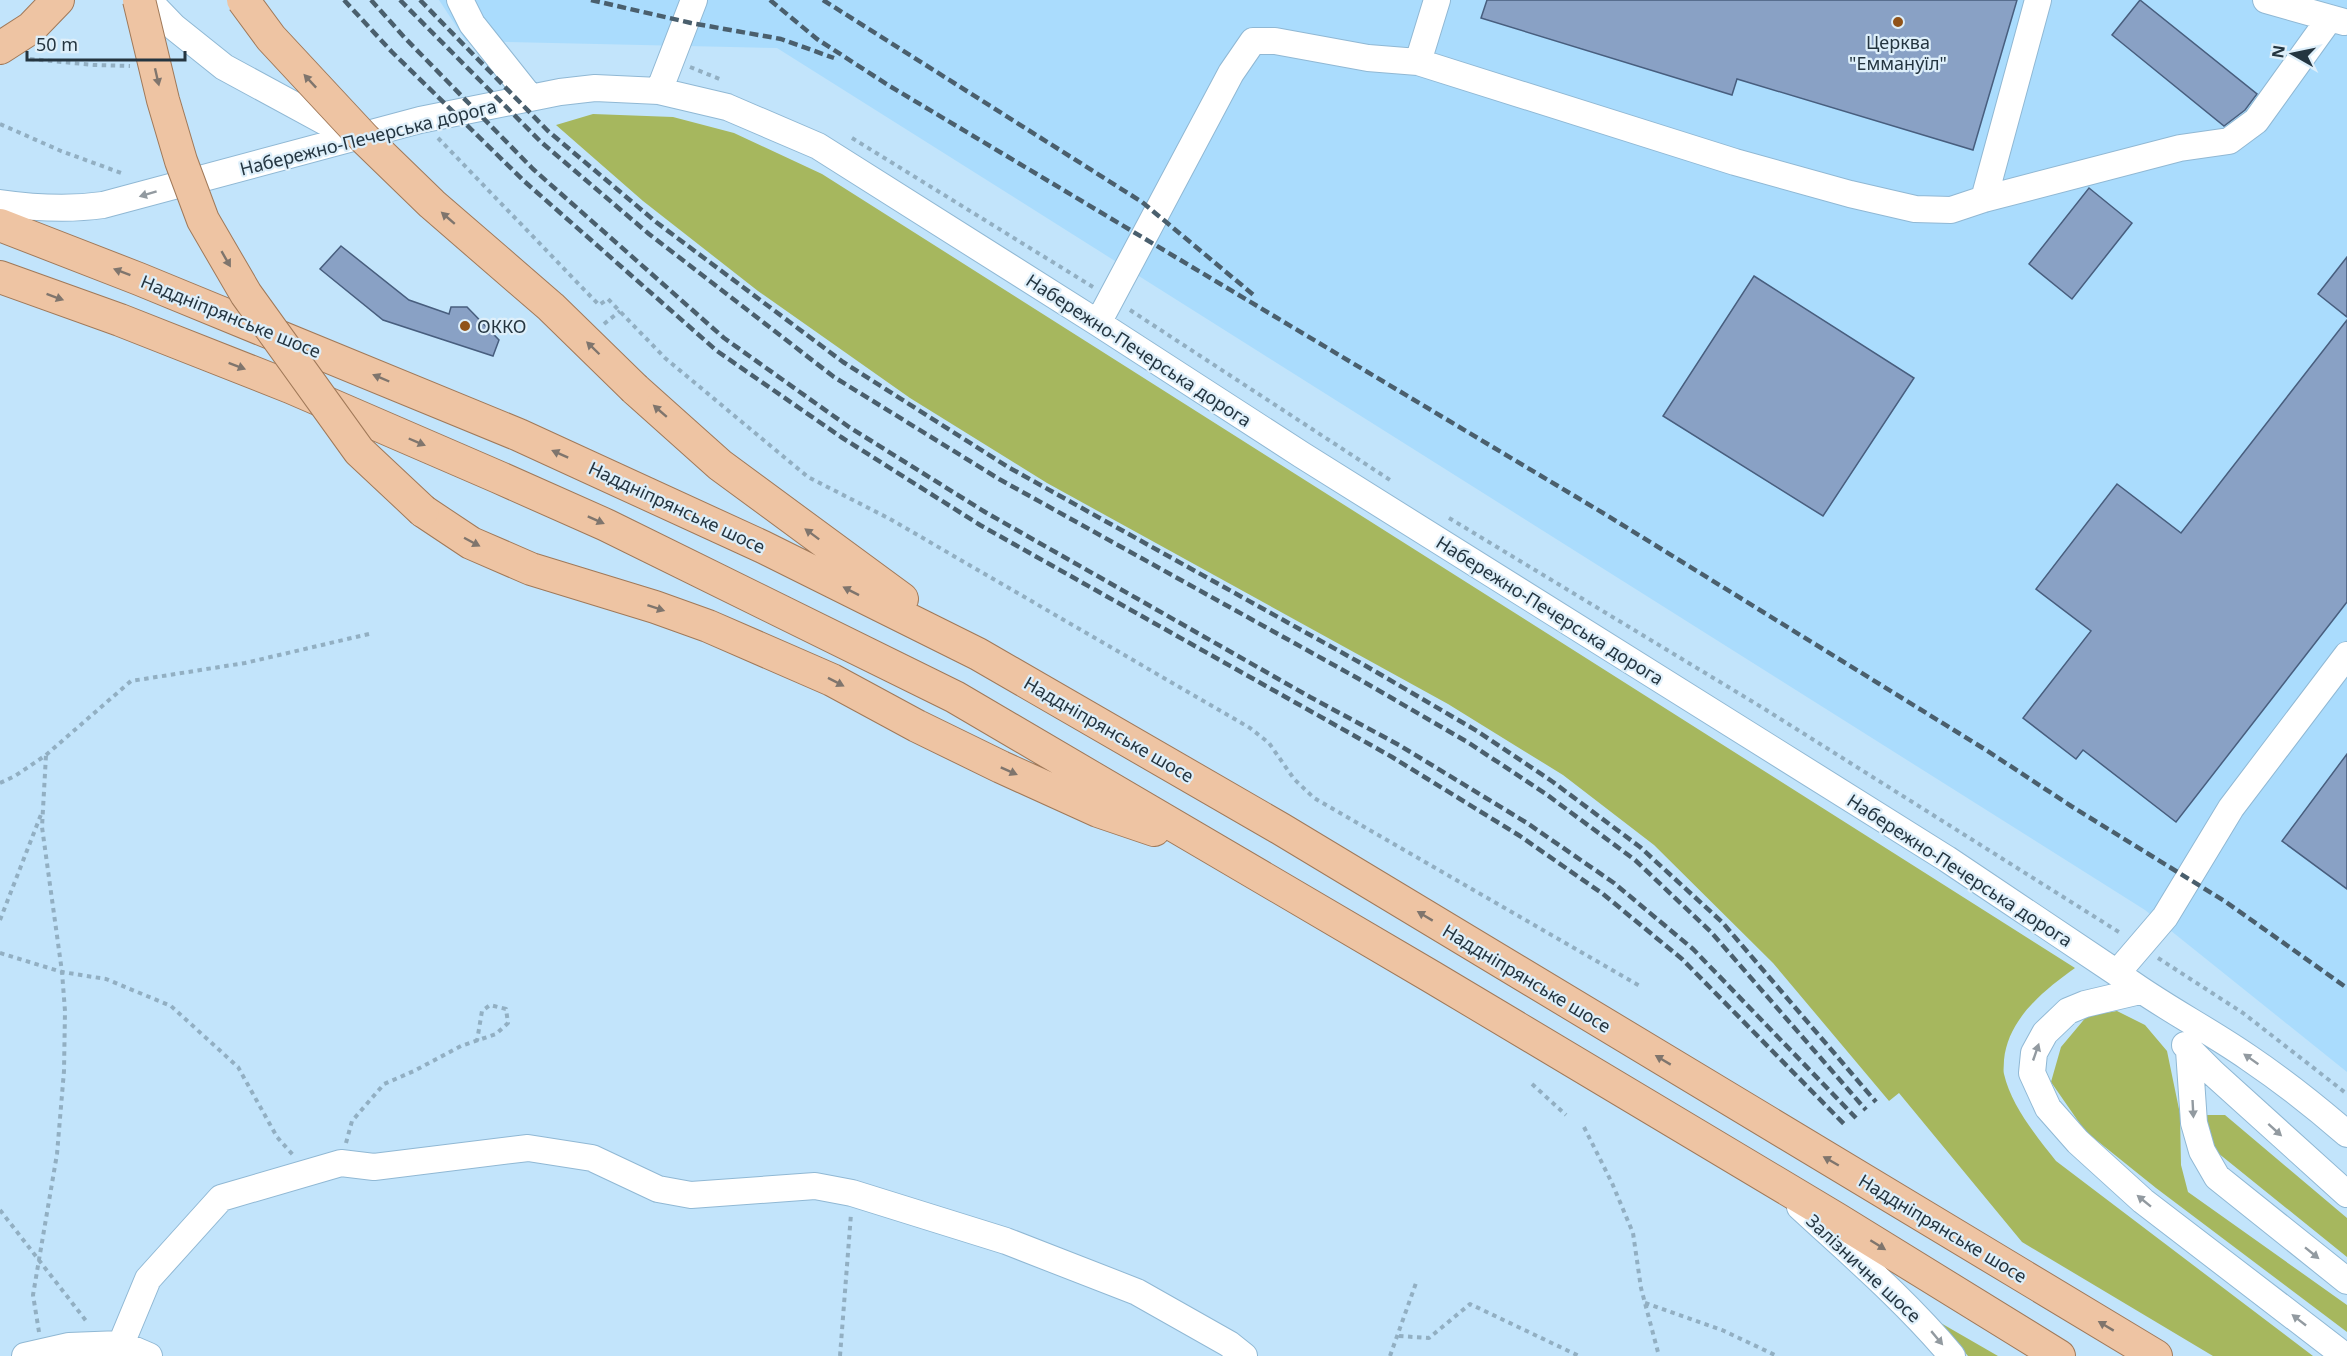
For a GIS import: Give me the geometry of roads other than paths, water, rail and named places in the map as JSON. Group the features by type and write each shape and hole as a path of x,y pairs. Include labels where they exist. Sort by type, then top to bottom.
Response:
{"main road":[{"path":"12,53 31,27 58,0"},
{"path":"139,0 163,100 181,160 203,220 246,294 359,451 423,511 471,543 531,569 655,607 708,626 832,680 938,737 1098,811 1221,852"},
{"path":"243,0 270,38 365,139 432,204 551,307 635,389 720,465 978,654"},
{"name":"Наддніпрянське шосе","path":"0,225 191,300 519,435 763,547 978,654 1281,830 2156,1356"},
{"path":"0,277 120,320 290,387 606,525 955,697 1432,976 1773,1183 1837,1219 2059,1356"}],"street":[{"path":"148,0 174,27 224,67 353,137"},
{"path":"460,0 472,24 530,97"},
{"path":"659,91 694,0"},
{"path":"1418,62 1437,0"},
{"path":"1984,199 2038,0"},
{"path":"1098,323 1231,73 1253,41 1275,41 1368,58 1418,62 1735,162 1850,194 1915,208 1951,210 1984,199 2180,148 2229,141 2256,121 2338,21 2266,0"},
{"name":"Набережно-Печерська дорога","path":"0,203 43,209 103,206 420,120 530,97 595,88 659,91 727,107 818,147 1098,323 1302,455 1947,859 2118,973 2140,991 2249,1058 2310,1102 2347,1134"},
{"path":"2118,973 2165,917 2231,807 2347,655"},
{"path":"2140,991 2085,1004 2068,1011 2045,1033 2034,1053 2032,1073 2048,1108 2078,1142 2143,1201 2345,1356"},
{"path":"2169,1009 2180,1036 2189,1050 2347,1194"},
{"path":"2189,1050 2194,1123 2202,1151 2217,1177 2347,1281"},
{"path":"113,1344 148,1279 221,1198 341,1163 374,1167 528,1148 592,1158 658,1189 691,1195 815,1186 852,1193 1006,1241 1137,1292 1229,1344 1244,1356"},
{"name":"Залізничне шосе","path":"1773,1183 1892,1291 1952,1356"},
{"path":"34,1354 69,1346 113,1344 149,1356"}],"railway":[{"path":"344,0 392,52 524,181 717,351 841,437 980,525 1392,757 1520,836 1603,894 1682,959 1846,1126"},
{"path":"371,0 533,169 724,338 849,427 985,512 1310,697 1399,745 1527,823 1614,883 1693,949 1856,1118"},
{"path":"400,0 541,142 649,234 834,377 999,479 1359,679 1469,743 1546,794 1635,860 1711,932 1866,1110"},
{"path":"420,0 548,131 656,222 843,362 1008,467 1366,666 1477,731 1553,782 1640,847 1722,922 1876,1102"},
{"path":"591,0 691,23 781,39 834,58"},
{"path":"770,0 817,39 888,85 1608,516 1986,750 2071,806 2226,902 2347,988"},
{"path":"823,0 1142,202 1256,297"}],"place":[{"name":"Церква \"Еммануїл\"","path":"1898,22"},
{"name":"ОККО","path":"465,326"}]}
